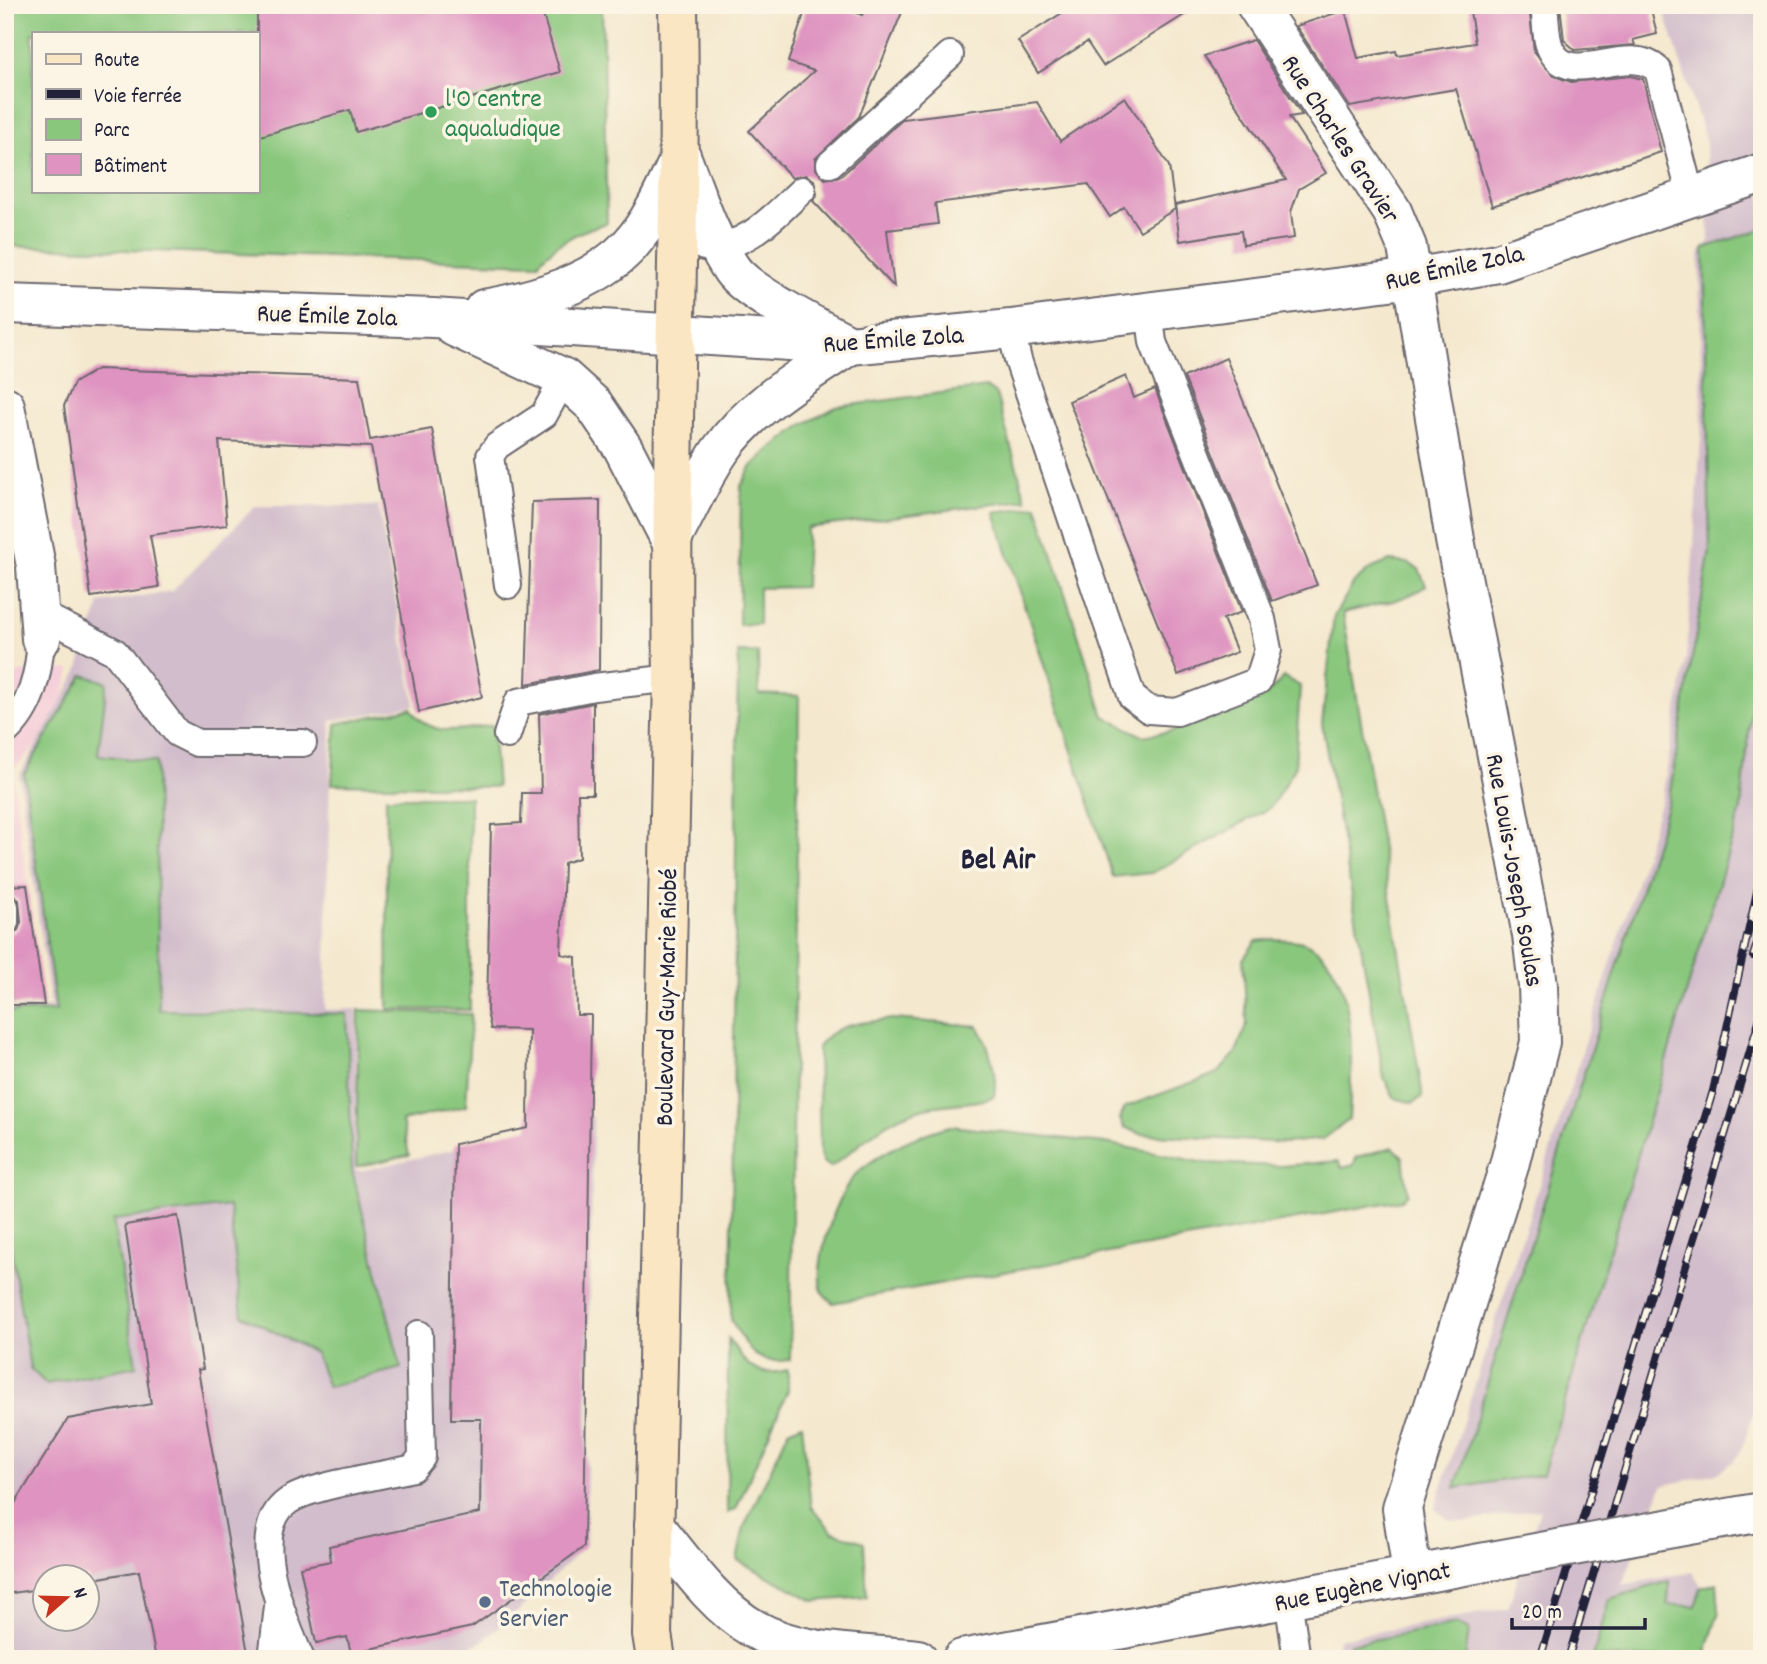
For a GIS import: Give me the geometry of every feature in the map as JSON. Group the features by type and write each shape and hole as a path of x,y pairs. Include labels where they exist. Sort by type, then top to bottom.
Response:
{"main road":[{"path":"678,5 681,156"},
{"name":"Boulevard Guy-Marie Riobé","path":"656,1659 652,1634 653,1525 673,678 671,541 681,156"}],"street":[{"name":"Rue Charles Gravier","path":"1256,5 1392,211 1404,235 1413,278"},
{"path":"671,541 720,452 733,435 800,378 850,345 787,312 733,272 681,156"},
{"path":"433,318 520,302 578,281 614,259 630,245 651,216 681,156"},
{"name":"Rue Émile Zola","path":"5,304 433,318 850,345 1011,329 1413,278 1498,263 1748,178"},
{"name":"Rue Louis-Joseph Soulas","path":"1413,278 1455,540 1532,935 1538,986 1540,1042 1509,1166 1402,1508 1427,1572"},
{"path":"433,318 564,378 594,405 623,449 671,541"},
{"path":"5,406 36,566 41,627"},
{"name":"Rue Eugène Vignat","path":"961,1659 1762,1512"},
{"path":"653,1525 708,1588 754,1629 805,1647 918,1659"}],"lane":[{"path":"1544,5 1551,50 1564,62 1584,68 1634,58 1649,61 1658,70 1691,197"},
{"path":"830,164 950,55"},
{"path":"678,246 720,248 756,233 802,190"},
{"path":"1011,329 1018,360 1132,697 1149,710 1177,712 1258,681 1268,650 1262,619 1153,342 1149,310"},
{"path":"508,585 491,456 497,446 544,415 564,378"},
{"path":"5,732 29,697 39,671 41,627 115,652 177,733 197,743 303,743"},
{"path":"507,735 518,702 594,687 673,678"},
{"path":"5,907 5,922"},
{"path":"301,1659 278,1605 268,1547 276,1514 287,1502 306,1493 412,1468 422,1457 419,1334"},
{"path":"1288,1599 1297,1659"},
{"path":"272,1659 278,1605"}],"shaded area":[{"path":"1662,5 1762,5 1762,1386 1742,1449 1733,1462 1717,1473 1662,1486 1622,1585 1692,1572 1711,1600 1692,1659 1336,1659 1338,1639 1508,1608 1540,1509 1465,1522 1450,1520 1435,1509 1640,872 1662,797 1686,660 1702,423 1699,254 1709,241 1706,142"},
{"name":"Technologie Servier","path":"255,506 378,506 415,705 331,721 325,1010 357,1009 355,1169 360,1171 593,1117 586,1545 509,1620 478,1644 428,1659 5,1659 5,1009 51,1007 19,776 78,671 100,603 172,591"},
{"path":"71,669 59,710 46,734 12,771 44,1005 5,1005 5,673"}],"green space":[{"name":"l'O centre aqualudique","path":"5,5 602,5 607,223 569,238 537,264 5,246"},
{"path":"1762,229 1762,604 1741,809 1543,1474 1455,1488 1668,803 1710,550 1704,248"},
{"path":"986,387 996,394 1026,500 807,528 805,587 759,588 759,624 739,625 741,486 752,466 802,425 836,407"},
{"path":"1037,506 1104,716 1142,736 1173,731 1231,711 1268,693 1284,677 1300,686 1295,768 1271,807 1152,873 1113,877 994,512"},
{"path":"1390,561 1408,563 1419,569 1426,586 1396,600 1343,613 1422,1091 1422,1097 1413,1103 1394,1098 1384,1078 1322,724 1334,616 1354,583 1370,569"},
{"path":"738,652 758,653 759,694 799,696 790,1360 778,1361 753,1353 731,1320"},
{"path":"83,675 107,682 98,755 156,762 159,1010 347,1014 352,1170 401,1368 328,1387 315,1353 242,1315 229,1206 113,1220 136,1366 46,1384 30,1368 5,1210 5,1012 56,1011 24,774"},
{"path":"411,708 418,718 437,728 458,730 492,725 497,787 332,784 336,724"},
{"path":"386,797 470,797 470,1010 388,1009"},
{"path":"1273,939 1305,943 1323,955 1336,974 1349,1022 1349,1120 1323,1139 1286,1143 1141,1134 1124,1127 1120,1119 1125,1107 1218,1073 1235,1054 1247,1024 1243,959 1256,941"},
{"path":"359,1010 471,1014 466,1106 402,1121 409,1155 356,1167"},
{"path":"893,1019 978,1026 992,1060 994,1096 905,1115 882,1127 831,1167 823,1162 820,1154 818,1047 825,1038 842,1028"},
{"path":"950,1126 1105,1143 1205,1163 1281,1166 1338,1161 1342,1168 1354,1165 1356,1157 1393,1147 1403,1157 1408,1194 1402,1200 833,1303 822,1291 821,1264 835,1210 851,1180 869,1163 891,1149 913,1138"},
{"path":"728,1338 746,1362 759,1371 788,1370 788,1390 736,1509 727,1513"},
{"path":"802,1424 811,1507 833,1532 864,1542 867,1597 814,1601 737,1560 744,1527 789,1430"},
{"path":"1669,1581 1668,1605 1696,1606 1700,1588 1717,1583 1719,1611 1704,1659 1593,1657 1609,1599"},
{"path":"1457,1624 1469,1630 1465,1659 1353,1659 1350,1644"}],"building":[{"path":"257,5 540,5 560,72 356,132 350,110 259,136"},
{"path":"807,5 836,5 862,15 867,5 905,5 859,117 815,159 815,168 825,179 841,176 903,119 1037,102 1060,141 1125,97 1169,166 1175,209 1140,231 1124,207 1110,217 1088,184 935,203 938,224 887,230 894,287 813,201 817,194 814,180 806,175 792,178 749,131 814,71 788,62"},
{"path":"1061,5 1200,5 1103,66 1087,42 1038,73 1018,41 1065,11"},
{"path":"1469,5 1529,5 1534,51 1554,76 1571,82 1630,76 1643,79 1661,152 1492,206 1456,89 1350,107 1296,26 1345,10 1358,58 1396,51 1397,55 1475,43"},
{"path":"1560,5 1650,5 1657,34 1633,40 1635,45 1575,50 1564,40"},
{"path":"1253,40 1302,115 1289,117 1326,173 1299,189 1291,212 1294,238 1243,245 1241,231 1180,241 1175,205 1286,180 1204,56"},
{"path":"1226,358 1317,585 1272,601 1184,377"},
{"path":"98,369 359,378 370,440 432,429 482,697 419,712 371,447 219,441 227,525 150,535 159,587 91,597 64,406 74,383"},
{"path":"1126,376 1134,398 1155,389 1242,612 1223,619 1237,652 1178,675 1069,401"},
{"path":"600,500 599,670 526,684 532,502"},
{"path":"593,703 593,794 578,794 579,858 564,863 561,954 576,957 577,1015 591,1015 584,1547 472,1627 351,1653 347,1637 316,1643 300,1567 331,1561 329,1546 480,1513 481,1419 451,1419 455,1144 528,1128 529,1030 491,1029 487,1012 491,825 521,823 522,793 541,793 539,714"},
{"path":"27,885 44,1005 5,1005 5,938 18,930 21,922 19,900 5,891 5,886"},
{"path":"178,1216 203,1369 198,1370 249,1659 156,1659 139,1571 102,1578 102,1562 32,1562 32,1590 5,1594 5,1519 68,1419 151,1404 125,1225"}],"railway":[{"path":"1540,1659 1713,1091 1762,869"},
{"path":"1753,956 1762,929"},
{"path":"1568,1659 1762,1011"}],"place":[{"name":"l'O centre aqualudique","path":"431,112"},
{"name":"Technologie Servier","path":"485,1602"}],"district":[{"name":"Bel Air","path":"998,858"}]}
